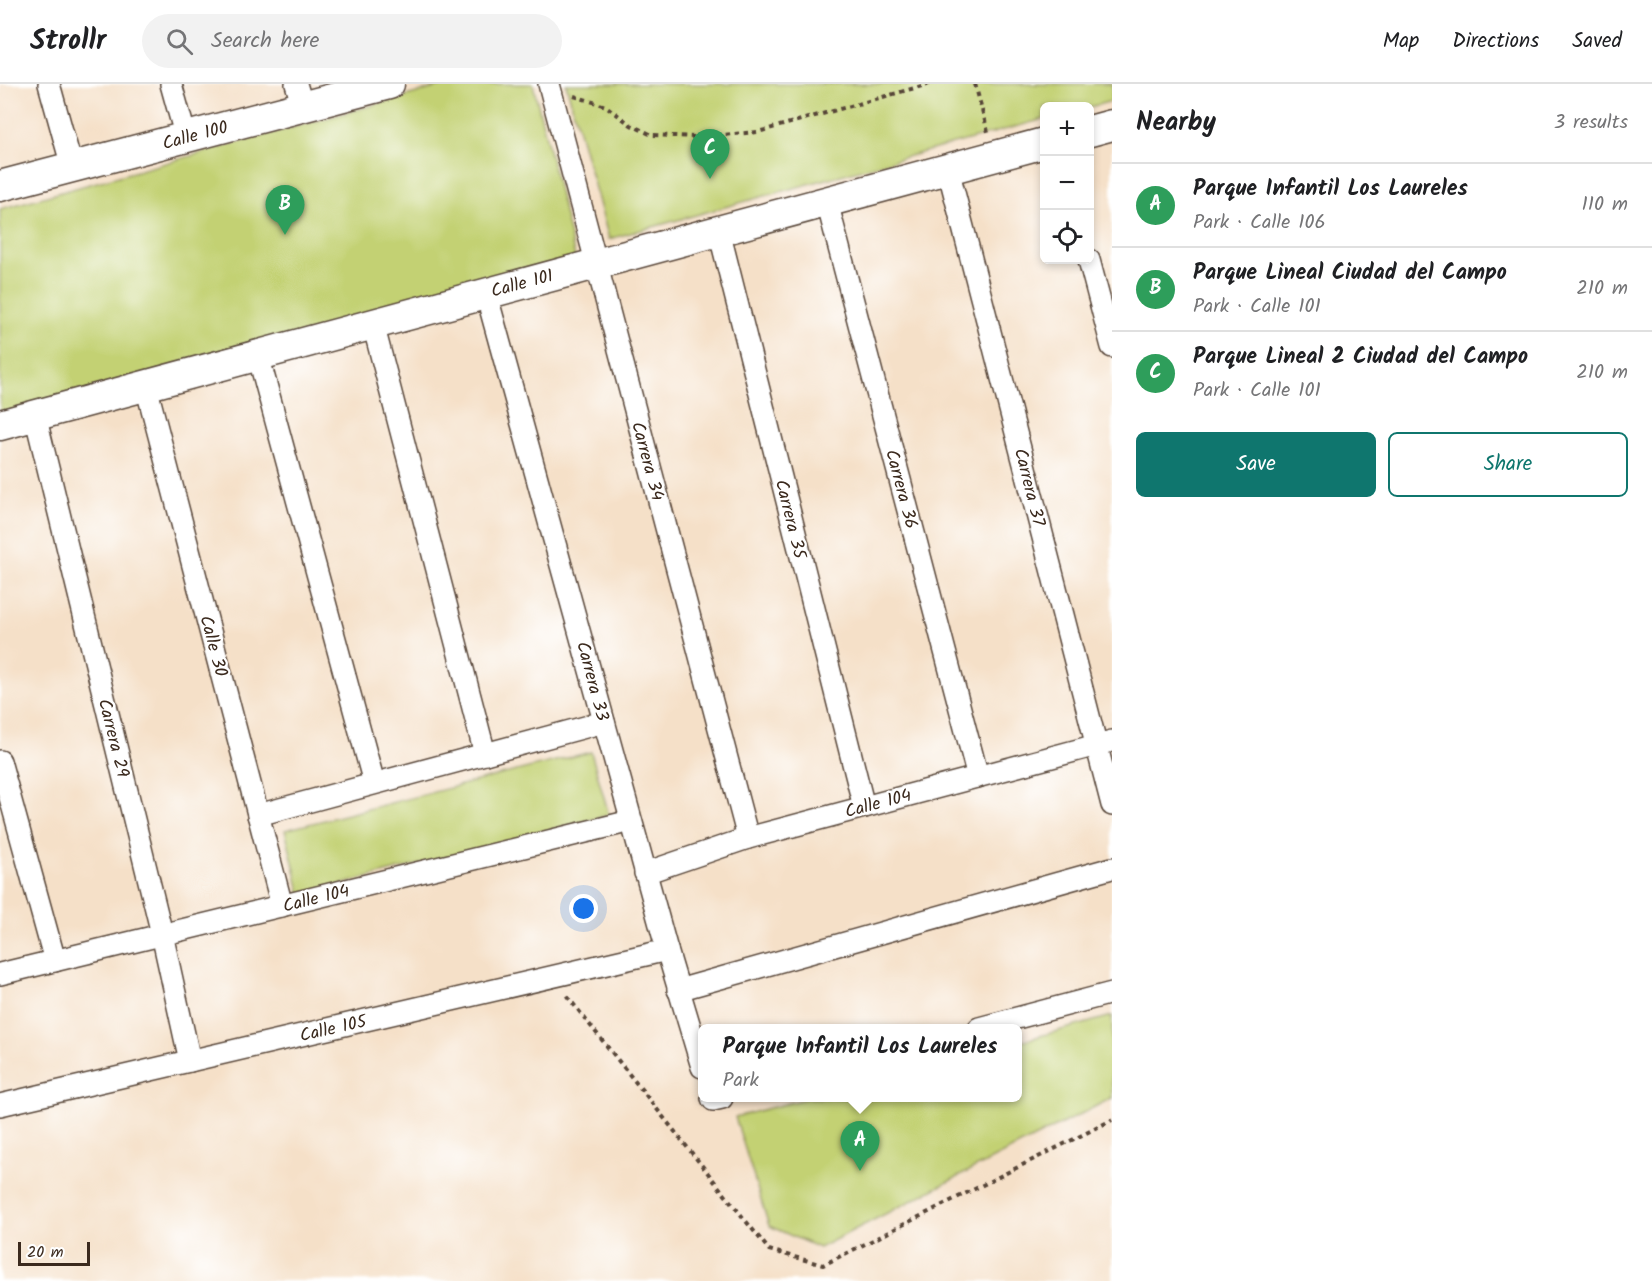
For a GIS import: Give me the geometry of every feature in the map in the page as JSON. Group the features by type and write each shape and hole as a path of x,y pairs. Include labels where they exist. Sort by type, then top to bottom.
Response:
{"street":[{"path":"49,84 72,167"},
{"path":"171,84 186,138"},
{"name":"Calle 100","path":"0,186 186,138 300,95 389,84"},
{"name":"Carrera 34","path":"551,89 748,838"},
{"path":"1094,130 1112,125"},
{"name":"Calle 101","path":"0,425 1040,144"},
{"name":"Carrera 37","path":"948,169 1104,743 1112,805"},
{"name":"Carrera 36","path":"827,202 978,777"},
{"name":"Carrera 35","path":"719,231 864,807"},
{"path":"1090,264 1112,347"},
{"name":"Carrera 33","path":"486,293 645,873 698,1054"},
{"path":"373,324 485,754"},
{"path":"258,355 374,783"},
{"name":"Calle 30","path":"146,386 282,906"},
{"name":"Carrera 29","path":"35,415 162,934 190,1061"},
{"path":"258,814 604,722"},
{"name":"Calle 104","path":"645,873 748,838 1104,743"},
{"path":"0,761 55,961"},
{"name":"Calle 104","path":"0,974 631,820"},
{"path":"678,990 1112,868"},
{"name":"Calle 105","path":"0,1105 667,950"},
{"path":"997,1024 1112,993"}],"path":[{"path":"551,89 606,106 631,125 652,135 697,137 758,132 929,84"},
{"path":"975,84 995,157"},
{"path":"552,977 769,1250 823,1265 1112,1120"}],"green space":[{"path":"449,84 533,84 576,261 0,414 0,209"},
{"path":"566,84 1112,84 1112,101 1094,106 1094,102 1040,102 1040,120 609,239"},
{"path":"591,752 609,815 301,895 285,830"},
{"path":"1112,1016 1112,1098 819,1248 769,1226 735,1117 793,1102 1022,1102 1022,1041"}],"place":[{"name":"Parque Lineal 2 Ciudad del Campo","path":"710,179"},
{"name":"Parque Lineal Ciudad del Campo","path":"285,235"},
{"name":"Parque Infantil Los Laureles","path":"860,1171"}]}
